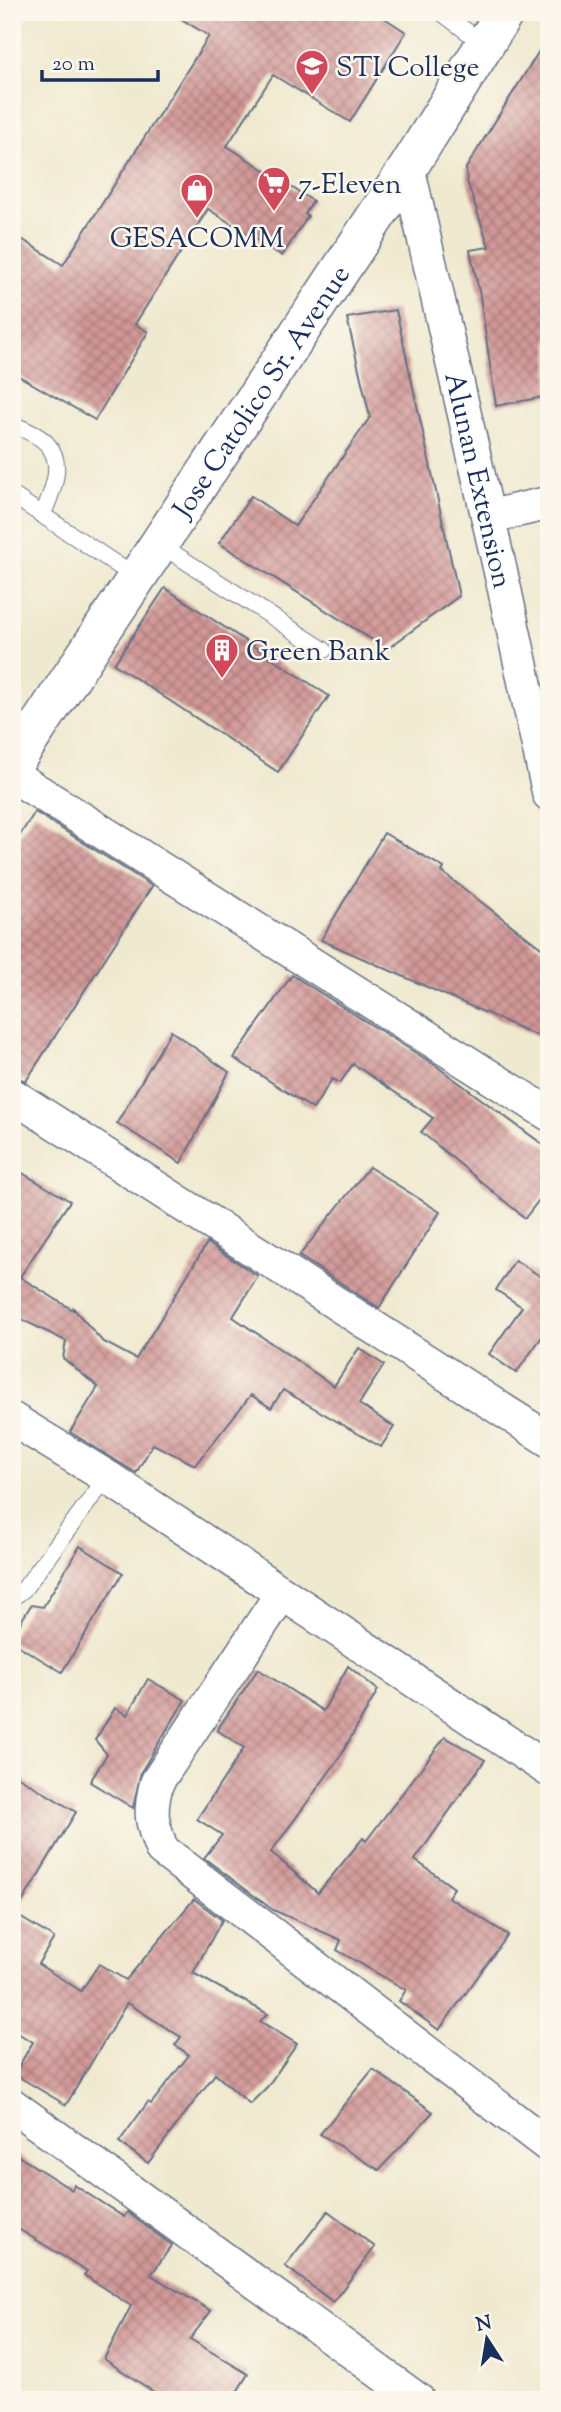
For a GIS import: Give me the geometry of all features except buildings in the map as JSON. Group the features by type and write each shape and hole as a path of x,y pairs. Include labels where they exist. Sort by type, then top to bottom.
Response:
{"main road":[{"name":"Jose Catolico Sr. Avenue","path":"12,766 408,168 505,12"}],"street":[{"name":"Alunan Extension","path":"408,168 549,794"},
{"path":"488,517 549,503"},
{"path":"12,775 549,1114"},
{"path":"12,1095 549,1440"},
{"path":"12,1419 107,1477 549,1770"},
{"path":"282,1593 157,1782 150,1805 152,1825 162,1850 549,2146"},
{"path":"12,2105 418,2400"}],"lane":[{"path":"440,12 485,45"},
{"path":"12,424 47,443 54,458 54,487 43,514"},
{"path":"12,495 137,578"},
{"path":"159,544 324,650"},
{"path":"12,1598 24,1589 107,1477"}],"place":[{"name":"STI College","path":"312,96"},
{"name":"7-Eleven","path":"274,213"},
{"name":"GESACOMM","path":"197,220"},
{"name":"Green Bank","path":"222,680"}]}
